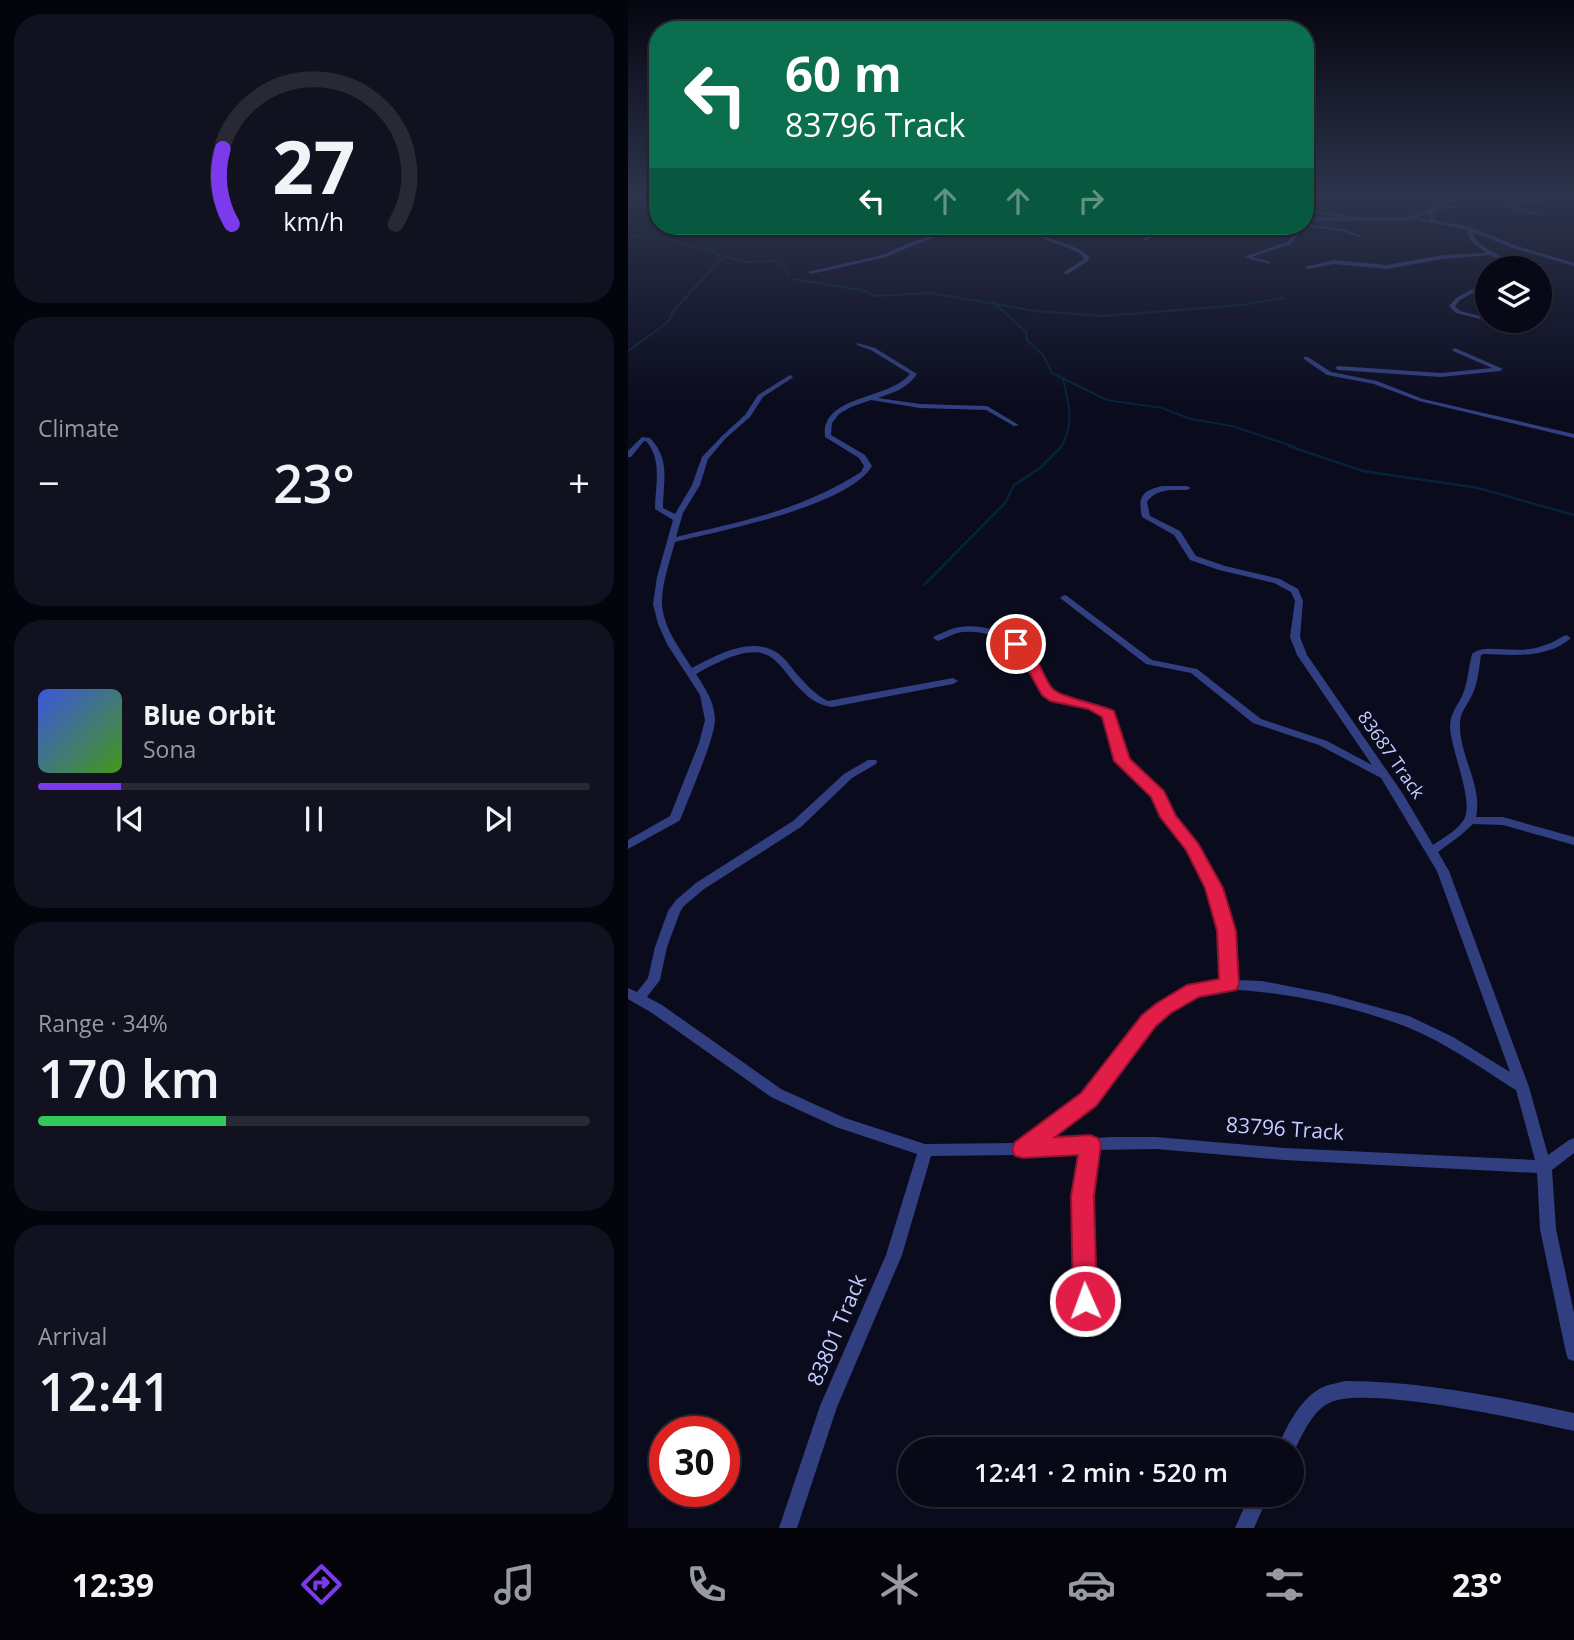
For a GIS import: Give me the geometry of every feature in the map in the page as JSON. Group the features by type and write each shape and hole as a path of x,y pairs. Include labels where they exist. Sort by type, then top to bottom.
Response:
{"street":[{"path":"811,272 843,264"},
{"path":"1066,273 1080,264"},
{"path":"1308,267 1321,264"},
{"path":"1358,264 1387,267 1402,264"},
{"path":"1475,290 1458,299 1452,306 1459,312 1475,316"},
{"path":"672,540 792,512 854,480 867,470 867,462 857,453 829,439 826,432 832,419 840,410 912,380 914,374 873,349 859,344"},
{"path":"1321,366 1441,375 1500,369 1455,350"},
{"path":"1306,358 1329,374 1384,384 1421,400 1574,436"},
{"path":"628,845 675,818 710,720 705,695 662,624 657,604 661,577 678,519 696,485 705,459 724,437 749,416 760,396 790,377"},
{"path":"870,398 920,406 987,408 1016,425"},
{"path":"628,455 642,439 653,443 661,460 659,509 678,519"},
{"name":"83687 Track","path":"1187,488 1165,488 1149,493 1143,502 1146,517 1177,533 1193,558 1277,581 1295,591 1299,601 1295,637 1302,655 1384,775 1443,871 1522,1087 1544,1167 1548,1229 1574,1353"},
{"path":"1064,598 1149,662 1194,671 1257,721 1323,743 1384,775"},
{"path":"938,638 960,628 978,630 1006,639 1026,654 1047,692 1055,697 1093,706 1108,714 1122,761 1159,795 1168,817 1192,847 1214,888 1226,931 1229,984"},
{"path":"1432,851 1469,820 1473,806 1455,728 1456,711 1469,692 1477,654 1482,651 1517,653 1543,650 1556,646 1566,638"},
{"path":"690,673 713,662 752,649 760,649 777,658 816,699 832,704 953,681"},
{"path":"634,996 654,980 661,947 674,911 680,903 700,886 797,824 841,782 872,762"},
{"path":"1469,820 1503,821 1574,841"},
{"path":"1023,1149 1088,1099 1149,1020 1194,990 1229,984 1262,986 1329,999 1404,1020 1448,1041 1522,1087"},
{"name":"83796 Track","path":"634,996 776,1093 842,1123 925,1150 1023,1149 1090,1144 1199,1145 1284,1154 1544,1167"},
{"path":"1088,1323 1082,1227 1090,1144"},
{"path":"1544,1167 1574,1144"},
{"name":"83801 Track","path":"788,1528 829,1406 894,1255 925,1150"},
{"path":"1293,1437 1313,1405 1325,1395 1340,1389 1394,1391 1523,1410 1574,1422"},
{"path":"1244,1528 1254,1507"}],"waterway":[{"path":"628,351 668,322 674,310 716,264"},
{"path":"782,264 786,267 789,278"},
{"path":"793,279 862,290 875,296 930,293 995,304"},
{"path":"995,304 1035,311 1103,316 1241,305 1283,298"},
{"path":"995,304 1026,332 1027,340 1043,355 1052,373 1107,400 1162,408 1191,419 1232,426 1295,447"},
{"path":"1061,447 1069,422 1069,406 1063,379"},
{"path":"1289,446 1363,471 1478,488 1574,515"},
{"path":"924,585 1005,503 1014,485 1040,468 1061,447"}],"route":[{"path":"1016,644 1026,654 1047,692 1064,700 1093,706 1108,714 1122,761 1159,795 1168,817 1205,868 1214,888 1226,931 1229,984 1194,990 1173,1000 1149,1020 1100,1087 1088,1099 1023,1149 1090,1144 1082,1227 1085,1301"}]}
